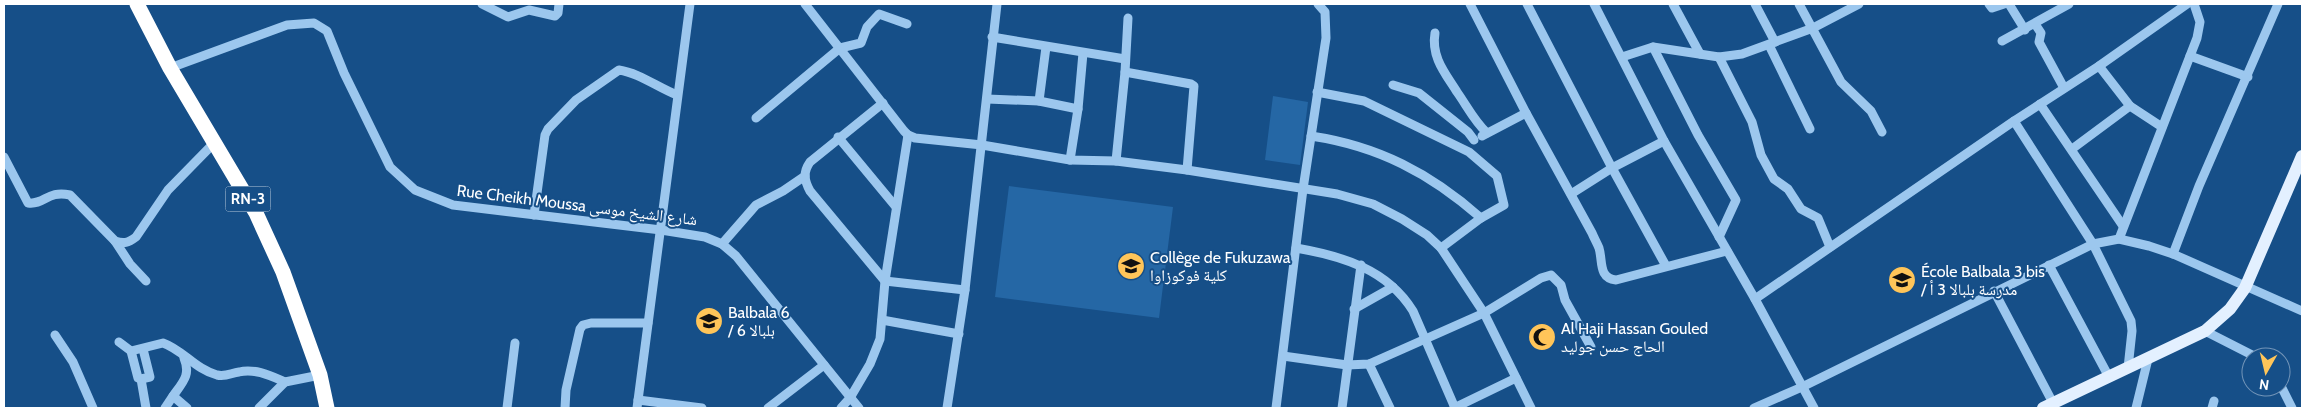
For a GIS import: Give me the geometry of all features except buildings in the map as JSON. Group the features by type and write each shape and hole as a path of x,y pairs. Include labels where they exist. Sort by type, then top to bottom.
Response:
{"highway":[{"name":"RN-3","path":"137,4 170,68 256,212 283,272 320,375 327,408"}],"main road":[{"path":"2048,406 2206,330 2230,309 2245,288 2302,156"}],"street":[{"path":"482,4 508,17 529,10 555,16 559,4"},
{"path":"690,4 637,404 702,408"},
{"path":"805,4 908,135 919,139 982,145 1070,160 1116,161 1187,170 1337,194 1373,204 1402,218 1442,248 1484,313 1531,408"},
{"path":"947,408 965,290 997,4"},
{"path":"1276,408 1303,189 1327,25 1325,12 1318,4"},
{"path":"1470,4 1526,113 1597,243 1603,272 1610,280 1727,251"},
{"path":"1527,4 1612,168 1666,266"},
{"path":"1594,4 1664,141 1755,299 1814,408"},
{"path":"1673,4 1700,54"},
{"path":"1755,4 1810,129"},
{"path":"1799,4 1841,82 1870,111 1882,132"},
{"path":"1622,57 1653,47 1719,57 1742,54 1813,28 1859,4"},
{"path":"1989,4 1992,8 2004,4"},
{"path":"2009,4 2025,30"},
{"path":"2002,41 2035,24 2058,7 2070,4"},
{"path":"1755,299 2014,121 2099,66 2187,4"},
{"path":"2119,239 2190,56 2200,22 2194,4"},
{"path":"2173,254 2199,186 2248,77 2278,4"},
{"path":"756,118 840,48 861,43 867,27 879,14 907,24"},
{"path":"1116,161 1125,72 1128,18"},
{"name":"Rue Cheikh Moussa شارع الشيخ موسى","path":"170,68 287,25 314,23 327,31 344,73 390,167 415,190 453,205 661,230 705,237 722,244 736,256 859,408"},
{"path":"2035,24 2041,33 2039,42 2064,88"},
{"path":"1435,32 1433,44 1445,75 1467,109 1486,133"},
{"path":"992,38 1125,59"},
{"path":"1039,101 1046,47"},
{"path":"1653,47 1698,135 1736,200 1719,238"},
{"path":"1070,160 1078,109 1083,53"},
{"path":"2190,56 2248,77"},
{"path":"1719,57 1752,122 1761,155 1774,179 1788,189 1801,209 1818,218 1830,247"},
{"path":"2099,66 2130,106 2162,126"},
{"path":"534,215 545,135 558,118 576,100 619,70 638,75 646,82 677,95"},
{"path":"1125,72 1194,86 1187,170"},
{"path":"1393,85 1419,93 1463,127 1474,140"},
{"path":"1317,92 1364,101 1469,152 1497,176 1504,205 1481,218 1442,248"},
{"path":"987,98 1039,101 1078,109"},
{"path":"883,103 810,162 805,176 810,191 885,281 965,290"},
{"path":"2040,104 2072,148 2123,226"},
{"path":"2072,148 2130,106"},
{"path":"1469,152 1474,140 1526,113"},
{"path":"2014,121 2093,244 2132,326 2128,368"},
{"path":"841,408 850,398 877,347 882,320 885,281 908,135"},
{"path":"1311,136 1358,145 1386,155 1460,200 1481,218"},
{"path":"838,138 896,207"},
{"path":"1571,194 1612,168 1664,141"},
{"path":"115,242 129,242 136,237 168,190 215,142"},
{"path":"4,157 28,203 36,203 51,194 70,195 115,242 130,264 146,281"},
{"path":"722,244 756,205 783,191 805,176"},
{"path":"1754,408 1802,387 2093,244 2119,239 2173,254 2302,312"},
{"path":"1296,248 1326,253 1361,265 1393,287 1413,311 1455,408 1516,378"},
{"path":"1342,408 1361,265"},
{"path":"2049,265 2109,378"},
{"path":"1283,356 1347,365 1369,364 1484,313 1542,278 1551,275 1561,285 1565,300 1591,347"},
{"path":"1354,309 1393,287"},
{"path":"1994,291 2048,406"},
{"path":"882,320 959,334"},
{"path":"564,408 566,390 580,329 584,325 591,323 648,323"},
{"path":"2206,330 2241,349"},
{"path":"54,335 73,362 93,408"},
{"path":"119,342 131,351 138,378 141,379 146,408"},
{"path":"507,408 515,342"},
{"path":"131,351 163,343 197,366 214,374 224,376 240,371 251,372 265,374 285,382 320,375"},
{"path":"141,379 150,377 143,348"},
{"path":"165,408 187,377 187,367 183,356"},
{"path":"2136,408 2148,359"},
{"path":"1369,364 1390,408"},
{"path":"768,408 824,365"},
{"path":"263,406 285,382"},
{"path":"173,396 187,408"}],"shaded area":[{"path":"1273,96 1308,102 1300,165 1265,160"},
{"path":"1009,186 1173,207 1159,318 995,297"}],"place":[{"name":"Collège de Fukuzawa كلية فوكوزاوا","path":"1131,266"},
{"name":"École Balbala 3 bis / مدرسة بلبالا 3 أ","path":"1902,280"},
{"name":"Balbala 6 / بلبالا 6","path":"709,321"},
{"name":"Al Haji Hassan Gouled الحاج حسن جوليد","path":"1542,337"}]}
